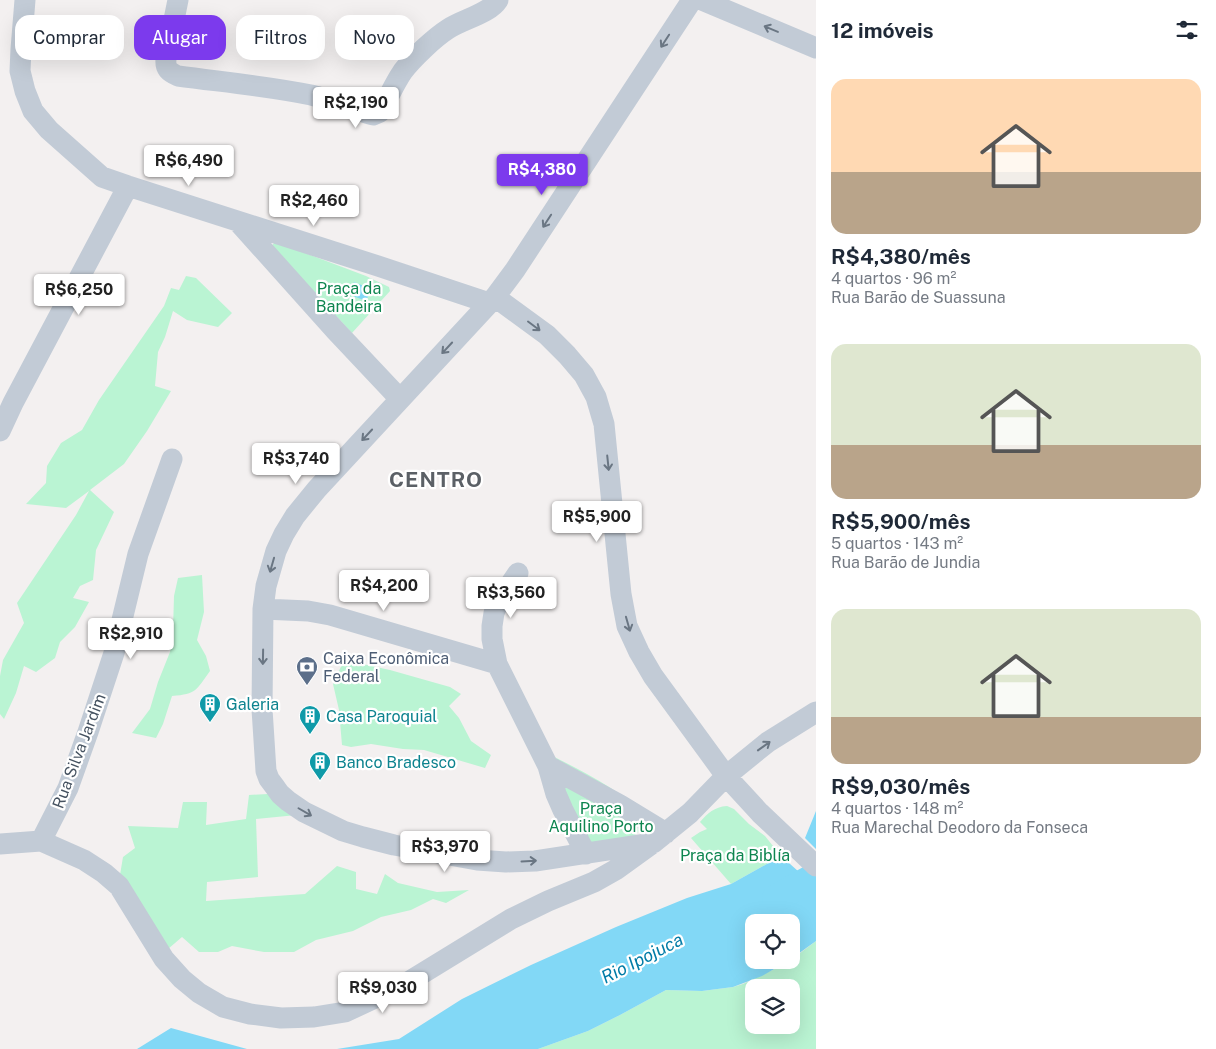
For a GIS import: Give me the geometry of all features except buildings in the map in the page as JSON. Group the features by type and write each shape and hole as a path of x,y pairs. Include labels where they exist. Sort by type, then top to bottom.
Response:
{"street":[{"path":"25,0 20,49 20,71 33,111 49,130 102,177 239,223 492,300 547,335 567,355 584,375 596,397 604,424 621,594 627,626 639,652 653,676 726,776 760,813 816,866"},
{"path":"178,0 166,64 167,69 171,73 178,76 312,95 373,115 380,112 403,72 418,54 447,29 492,5"},
{"path":"660,838 586,854 535,861 477,860 363,838 304,812 280,794 269,779 265,763 262,709 263,609 268,577 276,551 295,516 317,489 492,300 515,270 692,0"},
{"path":"702,0 816,48"},
{"path":"0,431 128,186"},
{"path":"239,223 400,399"},
{"name":"Rua Silva Jardim","path":"41,842 68,788 88,732 114,653 138,554 172,459"},
{"path":"518,573 498,601 494,613 492,638 496,664 548,766 556,794 586,854"},
{"path":"263,609 330,614 496,664"},
{"path":"0,844 41,842 84,860 104,873 119,886 164,959 182,979 200,994 223,1006 250,1014 282,1018 314,1017 345,1012 405,984 511,920 548,901 594,882 617,869 660,838 690,813 726,776 768,742 816,712"},
{"path":"548,766 620,806 660,838"}],"green space":[{"name":"Praça da Bandeira","path":"276,242 366,276 389,287 390,291 352,333 272,247"},
{"path":"186,276 196,278 232,313 218,327 187,320 173,311 158,352 155,386 171,391 124,464 90,490 114,512 96,550 93,580 80,586 73,598 89,602 75,627 60,642 55,658 36,672 24,666 16,693 4,719 0,714 0,676 3,660 24,623 17,603 76,515 89,491 66,508 26,504 46,483 47,466 61,443 82,430 99,400 164,306 171,288 179,290"},
{"path":"202,575 204,612 197,640 206,656 210,671 195,690 187,694 172,696 163,724 156,738 132,733 150,709 170,652 174,596 178,578"},
{"path":"344,660 390,670 450,687 461,694 449,706 459,718 471,741 491,755 485,768 424,750 371,744 351,747 342,745 339,710 333,684"},
{"name":"Praça Aquilino Porto","path":"535,747 611,788 638,808 650,820 630,840 585,851"},
{"path":"286,793 307,814 256,819 258,877 207,882 206,901 305,894 337,866 356,872 356,889 377,894 385,874 398,883 437,892 469,890 446,903 433,899 411,910 381,917 353,931 316,940 294,952 264,952 232,946 218,952 199,952 182,937 168,949 120,875 123,857 135,848 128,826 178,828 183,802 207,802 206,825 246,819 249,795"},
{"name":"Praça da Biblía","path":"727,806 734,809 765,836 781,856 731,884 691,838 707,829 700,822 709,813 715,809"},
{"path":"816,941 816,1049 538,1049 588,1031 666,990 702,991 733,987 745,983 745,1034 800,1034 800,979 754,979 775,969 800,969 800,953"}],"water":[{"path":"354,282 371,289 366,301 348,294"},
{"path":"816,811 816,849 805,838"},
{"path":"781,856 816,887 816,941 800,953 800,914 745,914 745,969 774,969 754,979 745,979 745,982 733,987 702,991 666,990 588,1031 538,1049 337,1049 399,1039 462,999 531,965 687,898 731,884"},
{"path":"171,1028 247,1049 137,1049"}],"waterway":[{"name":"Rio Ipojuca","path":"776,898 816,876"}],"place":[{"name":"Caixa Econômica Federal","path":"307,686"},
{"name":"Galeria","path":"210,723"},
{"name":"Casa Paroquial","path":"310,735"},
{"name":"Banco Bradesco","path":"320,781"}],"district":[{"name":"CENTRO","path":"436,479"}]}
